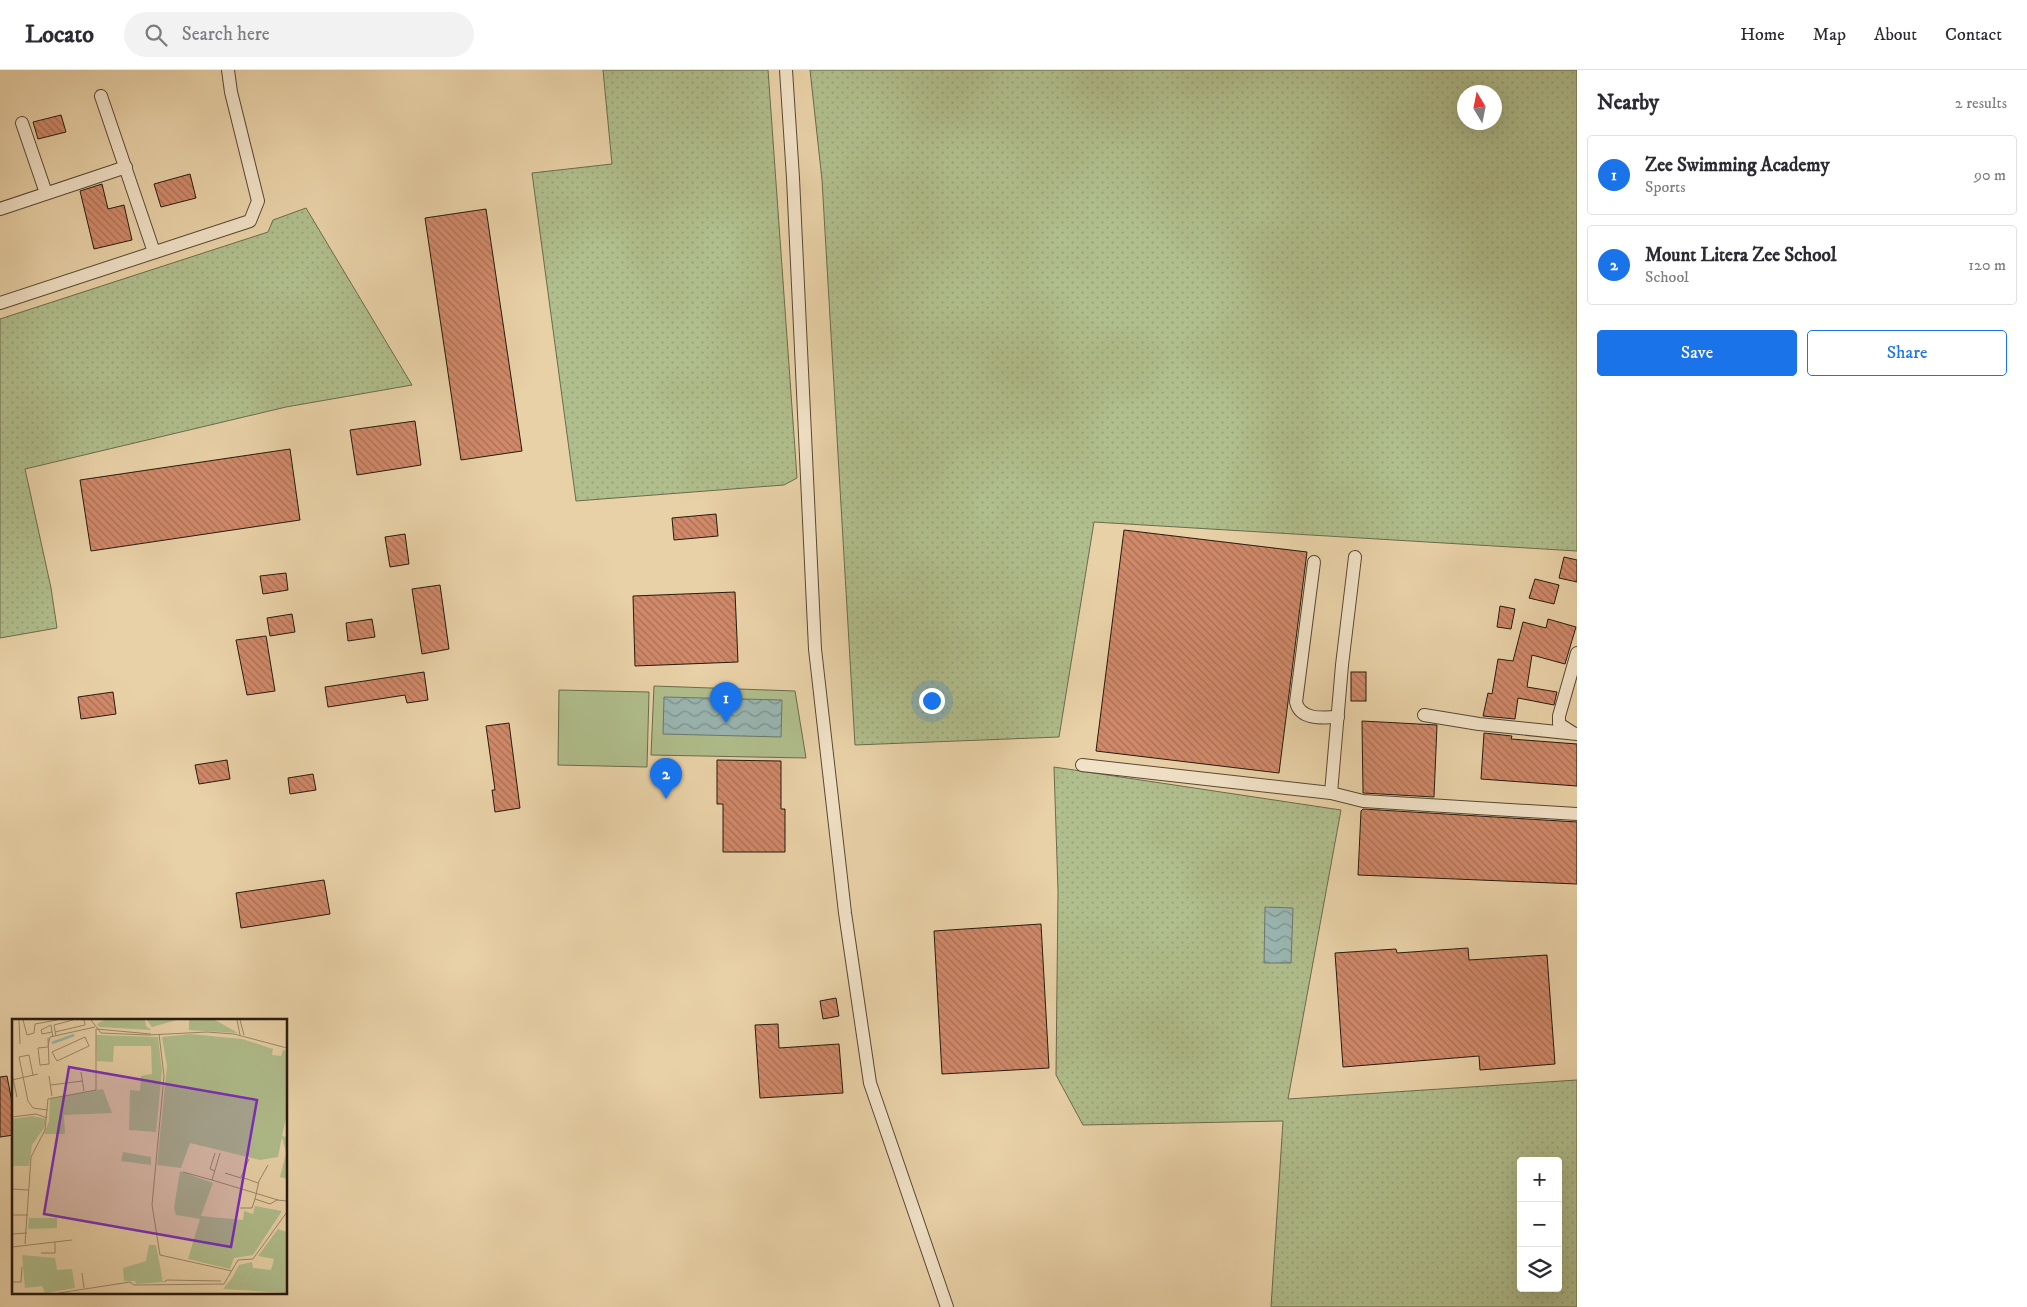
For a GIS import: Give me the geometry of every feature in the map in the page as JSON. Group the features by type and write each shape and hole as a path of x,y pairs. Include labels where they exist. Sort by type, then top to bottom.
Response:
{"street":[{"path":"0,302 250,221 258,201 231,92 228,70"},
{"path":"786,70 802,356 815,649 845,914 870,1083 947,1307"},
{"path":"101,96 154,252"},
{"path":"22,123 46,193"},
{"path":"0,208 126,167"},
{"path":"1331,793 1356,557"},
{"path":"1314,562 1296,702 1298,710 1303,715 1338,717"},
{"path":"1577,653 1559,716 1559,724 1577,734"},
{"path":"1424,715 1478,724 1577,734"},
{"path":"1082,765 1331,793 1363,801 1577,814"}],"green space":[{"path":"603,70 768,70 797,478 784,485 576,501 532,173 612,164"},
{"path":"810,70 1577,70 1577,551 1094,522 1059,737 855,745 822,180"},
{"path":"306,208 412,385 286,407 25,469 51,588 57,628 0,638 0,319 268,232 273,220"},
{"path":"654,686 795,691 806,758 651,755"},
{"path":"559,690 649,692 647,767 558,765"},
{"path":"1054,767 1341,810 1288,1099 1577,1080 1577,1307 1271,1307 1283,1121 1083,1125 1056,1075 1058,891"}],"water":[{"path":"664,697 782,700 781,737 663,734"},
{"path":"1265,907 1293,908 1291,963 1264,963"}],"building":[{"path":"61,115 66,132 38,139 33,122"},
{"path":"190,174 196,198 161,207 154,184"},
{"path":"102,184 108,209 124,205 132,240 94,249 80,191"},
{"path":"486,209 522,451 461,460 425,218"},
{"path":"415,421 421,465 357,475 350,430"},
{"path":"290,449 300,520 91,551 80,480"},
{"path":"716,514 718,536 674,540 672,518"},
{"path":"1124,530 1307,552 1279,773 1096,751"},
{"path":"405,534 409,564 390,567 385,537"},
{"path":"1564,557 1577,560 1577,582 1559,578"},
{"path":"286,573 288,590 263,594 260,576"},
{"path":"1535,579 1559,585 1554,604 1529,598"},
{"path":"440,585 449,649 422,654 412,589"},
{"path":"735,592 738,662 635,666 633,596"},
{"path":"1500,606 1515,609 1511,629 1497,627"},
{"path":"292,614 295,632 270,636 267,618"},
{"path":"372,619 375,637 348,641 346,623"},
{"path":"1548,619 1576,627 1565,664 1532,655 1527,687 1557,692 1554,705 1518,698 1515,719 1483,716 1488,693 1492,694 1498,659 1513,661 1523,622 1546,628"},
{"path":"266,636 275,691 247,695 236,640"},
{"path":"424,672 428,700 407,703 405,695 328,707 325,687"},
{"path":"1351,672 1366,672 1366,701 1351,701"},
{"path":"113,692 116,714 81,719 78,697"},
{"path":"1362,721 1437,725 1434,797 1363,793"},
{"path":"509,723 520,808 495,812 492,790 495,790 486,726"},
{"path":"1484,733 1512,736 1511,739 1577,744 1577,786 1481,779"},
{"path":"227,760 230,779 199,784 195,765"},
{"path":"717,760 781,761 781,809 785,809 785,852 723,852 723,804 717,804"},
{"path":"313,774 316,790 290,794 288,778"},
{"path":"1363,809 1577,822 1577,884 1358,875 1361,811"},
{"path":"324,880 330,914 241,928 236,893"},
{"path":"1041,924 1049,1068 942,1074 934,931"},
{"path":"1468,948 1469,960 1547,955 1555,1064 1480,1070 1479,1056 1343,1067 1335,953 1396,949 1397,953"},
{"path":"836,998 839,1016 823,1019 820,1001"},
{"path":"778,1024 779,1048 839,1044 843,1093 760,1098 755,1025"},
{"path":"7,1076 12,1102 12,1135 0,1137 0,1077"}],"place":[{"name":"Zee Swimming Academy","path":"726,723"},
{"name":"Mount Litera Zee School","path":"666,799"}]}
